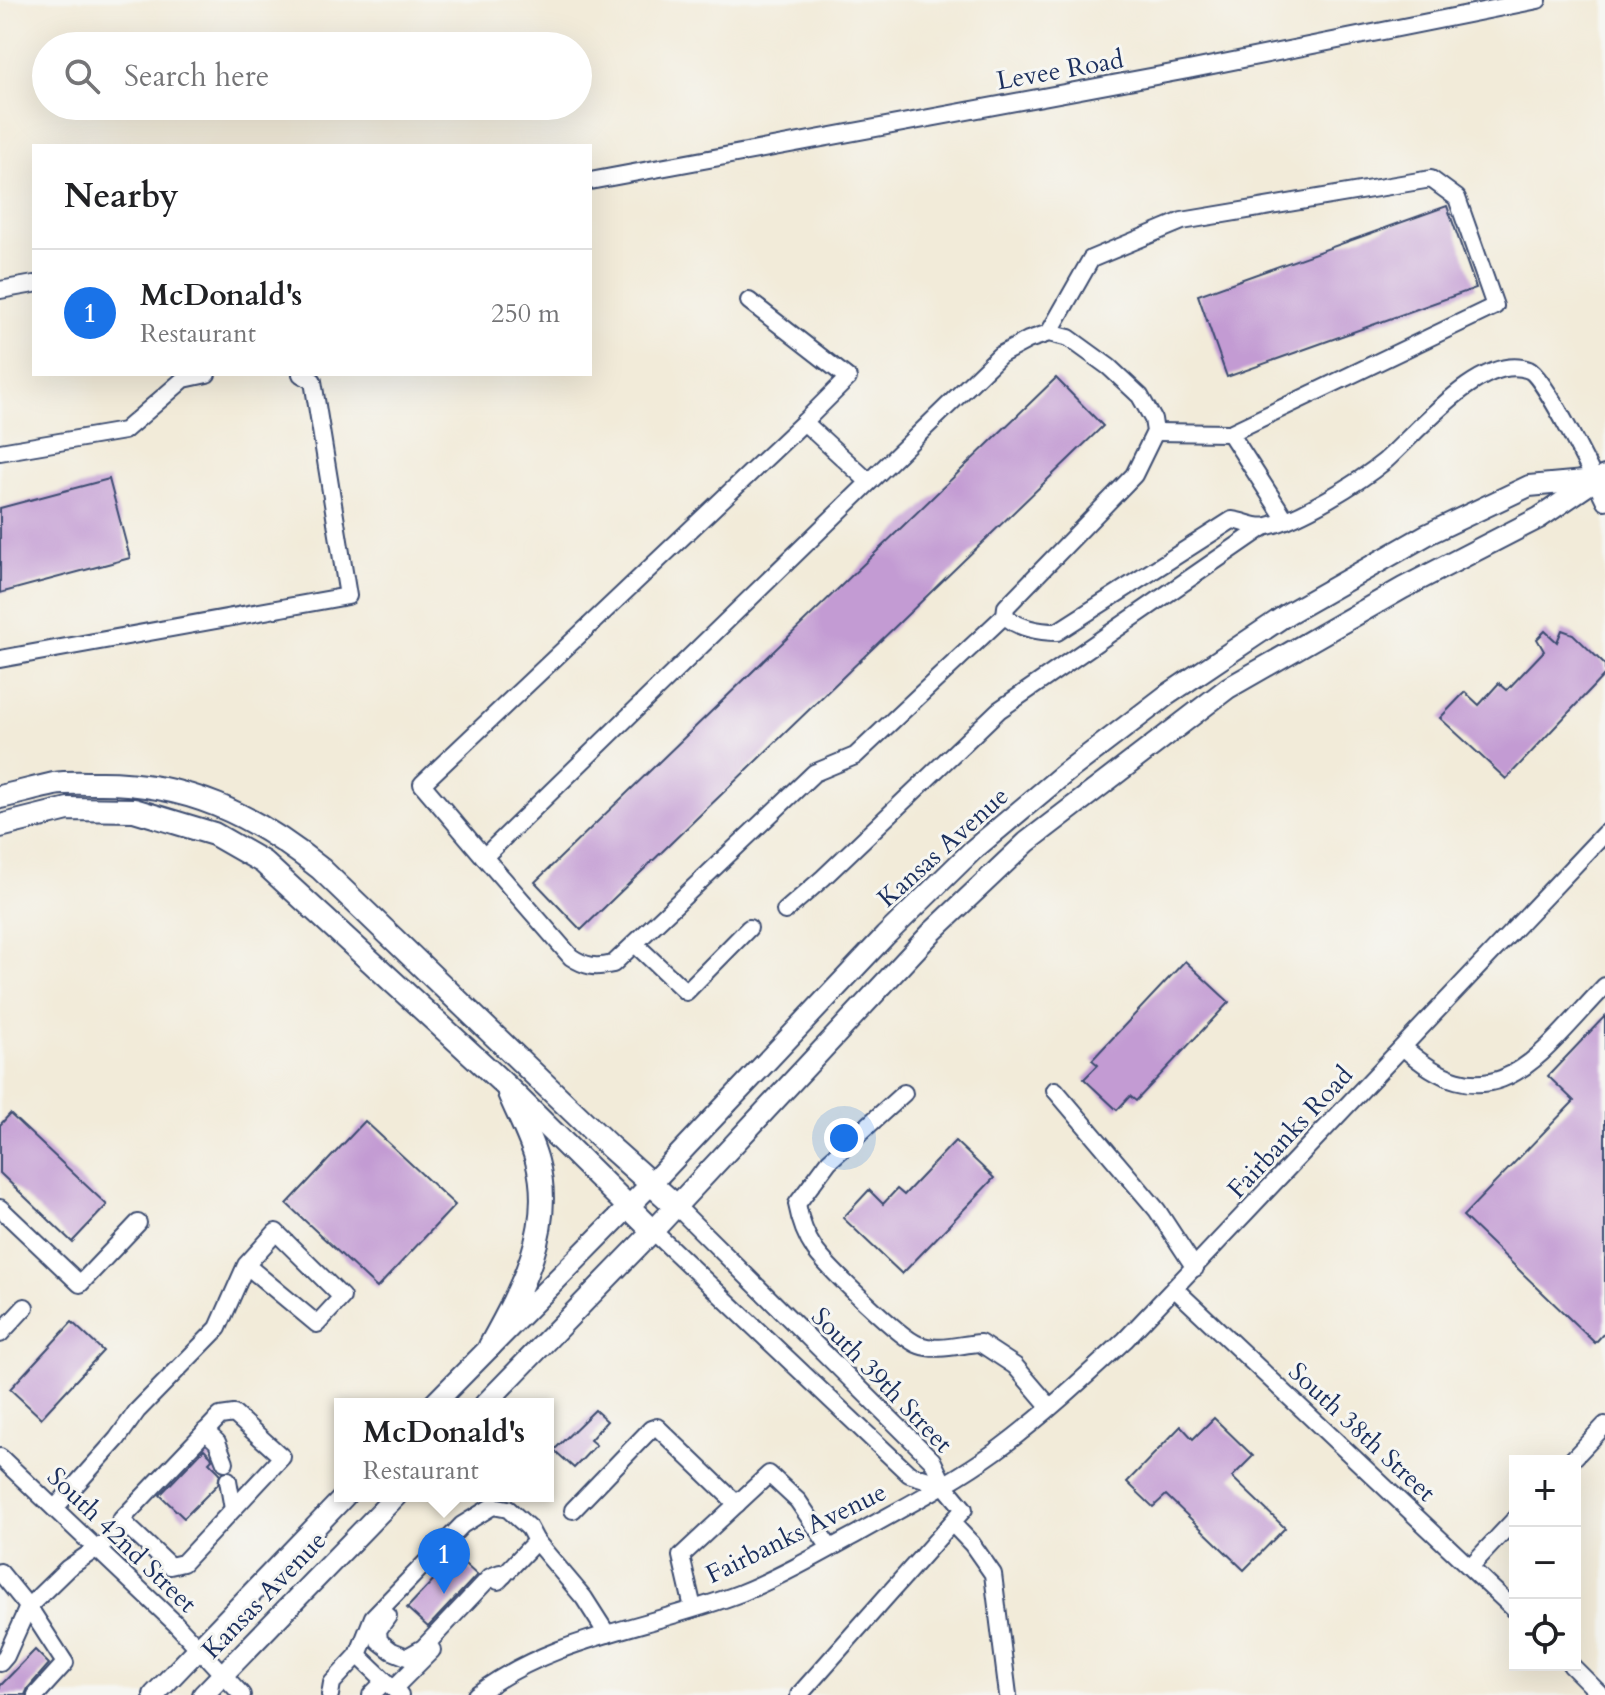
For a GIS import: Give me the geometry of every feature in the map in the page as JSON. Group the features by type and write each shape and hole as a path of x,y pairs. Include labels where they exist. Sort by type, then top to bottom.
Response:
{"highway":[{"path":"0,797 57,784 132,783 183,792 232,810 286,841 321,869 600,1138 676,1206"},
{"path":"0,826 68,809 134,810 214,834 263,862 505,1085 653,1231"},
{"path":"490,1346 515,1301 531,1263 544,1208 537,1161 505,1085"}],"main road":[{"name":"Kansas Avenue","path":"440,1398 651,1184 885,936 973,850 1065,773 1167,695 1289,613 1428,534 1529,486 1600,478"},
{"name":"Kansas Avenue","path":"491,1398 653,1231 932,932 1027,842 1228,688 1403,588 1539,518 1600,478"},
{"name":"Kansas Avenue","path":"154,1695 339,1502"},
{"name":"Kansas Avenue","path":"203,1695 390,1502"}],"street":[{"name":"Levee Road","path":"592,181 1188,70 1538,0"},
{"path":"1049,333 1091,259 1182,221 1431,179 1457,198 1495,306 1230,433 1155,432"},
{"path":"0,290 32,284"},
{"path":"749,301 848,378 422,784 571,957 584,966 599,968 613,964 814,773 855,756 1010,619"},
{"path":"484,857 1000,355 1049,333 1069,338 1109,367 1140,396 1153,419 1155,432 1134,475 1006,607 1010,619"},
{"path":"785,911 999,710 1264,527 1286,520 1349,486 1384,461 1430,416 1484,375 1509,367 1530,370 1540,379 1600,478 1605,501"},
{"path":"0,452 124,431 184,379 198,376"},
{"path":"0,659 348,596 313,381 304,376"},
{"path":"804,422 869,482"},
{"path":"1230,433 1286,520"},
{"path":"1010,619 1045,632 1057,632 1232,520 1264,527"},
{"name":"Fairbanks Road","path":"996,1451 1125,1340 1605,833"},
{"path":"635,944 686,992 749,928"},
{"path":"1403,1047 1441,1076 1464,1083 1508,1079 1528,1066 1605,986"},
{"path":"1055,1090 1157,1210 1195,1268"},
{"path":"904,1093 829,1161 797,1204 800,1220 816,1251 895,1330 918,1345 936,1349 980,1343 1015,1366 1050,1407"},
{"name":"South 39th Street","path":"676,1206 932,1460 944,1485"},
{"path":"0,1208 80,1284 138,1223"},
{"name":"South 39th Street","path":"653,1231 909,1474 944,1485"},
{"path":"55,1508 117,1439 137,1411 218,1328 246,1265 276,1232 342,1297 317,1324 246,1265"},
{"name":"South 38th Street","path":"1175,1289 1509,1604"},
{"path":"0,1334 25,1307"},
{"path":"2,1657 28,1607 68,1568 98,1548 124,1524 220,1416 234,1414 282,1457 183,1563 170,1566 124,1524"},
{"path":"1577,1455 1605,1425"},
{"path":"573,1510 651,1429 657,1427 737,1504"},
{"path":"205,1431 217,1442 225,1462"},
{"name":"Fairbanks Avenue","path":"476,1695 509,1671 556,1651 741,1593 944,1485 996,1451"},
{"name":"South 42nd Street","path":"3,1465 98,1548 175,1623 242,1695"},
{"path":"693,1608 681,1556 769,1474 798,1501 830,1548"},
{"path":"228,1480 233,1509"},
{"path":"799,1695 964,1509 944,1485"},
{"path":"330,1695 332,1683 358,1655 373,1617 462,1525 493,1506 508,1509 529,1528 536,1541 584,1598 607,1634"},
{"path":"462,1525 464,1534 385,1620 378,1630 379,1641 407,1657 423,1648 490,1577 500,1573 504,1575"},
{"path":"1470,1567 1509,1525"},
{"path":"949,1526 972,1544 993,1574 1008,1695"},
{"path":"371,1695 393,1688 536,1541"},
{"path":"0,1572 28,1607 65,1663 36,1695"},
{"path":"358,1655 393,1688"},
{"path":"1577,1671 1601,1695"}],"building":[{"path":"1447,206 1476,288 1227,377 1198,295"},
{"path":"1056,378 1103,426 581,930 535,882"},
{"path":"109,479 130,558 0,593 0,508"},
{"path":"1562,630 1573,634 1605,665 1605,674 1506,779 1440,718 1465,692 1479,705 1499,683 1507,690 1544,651 1537,639 1545,631 1557,642"},
{"path":"1185,961 1229,1002 1136,1101 1130,1096 1117,1110 1084,1079 1098,1065 1092,1060"},
{"path":"1605,1016 1605,1332 1595,1343 1463,1216 1574,1101 1548,1076"},
{"path":"10,1114 107,1205 72,1242 0,1173 0,1125"},
{"path":"365,1121 455,1205 377,1288 287,1204"},
{"path":"955,1141 994,1178 902,1274 843,1218 869,1190 883,1204 897,1189 904,1195"},
{"path":"72,1322 103,1351 41,1418 10,1389"},
{"path":"595,1410 607,1421 590,1440 596,1445 574,1468 554,1450"},
{"path":"1214,1418 1253,1456 1232,1477 1285,1528 1244,1570 1166,1495 1153,1507 1127,1482 1181,1426 1193,1439"},
{"path":"204,1449 211,1456 209,1462 220,1473 218,1484 184,1518 160,1495"},
{"path":"456,1556 477,1575 428,1627 407,1608"},
{"path":"35,1650 49,1664 25,1695 0,1695 0,1686"}],"place":[{"name":"McDonald's","path":"444,1594"}]}
